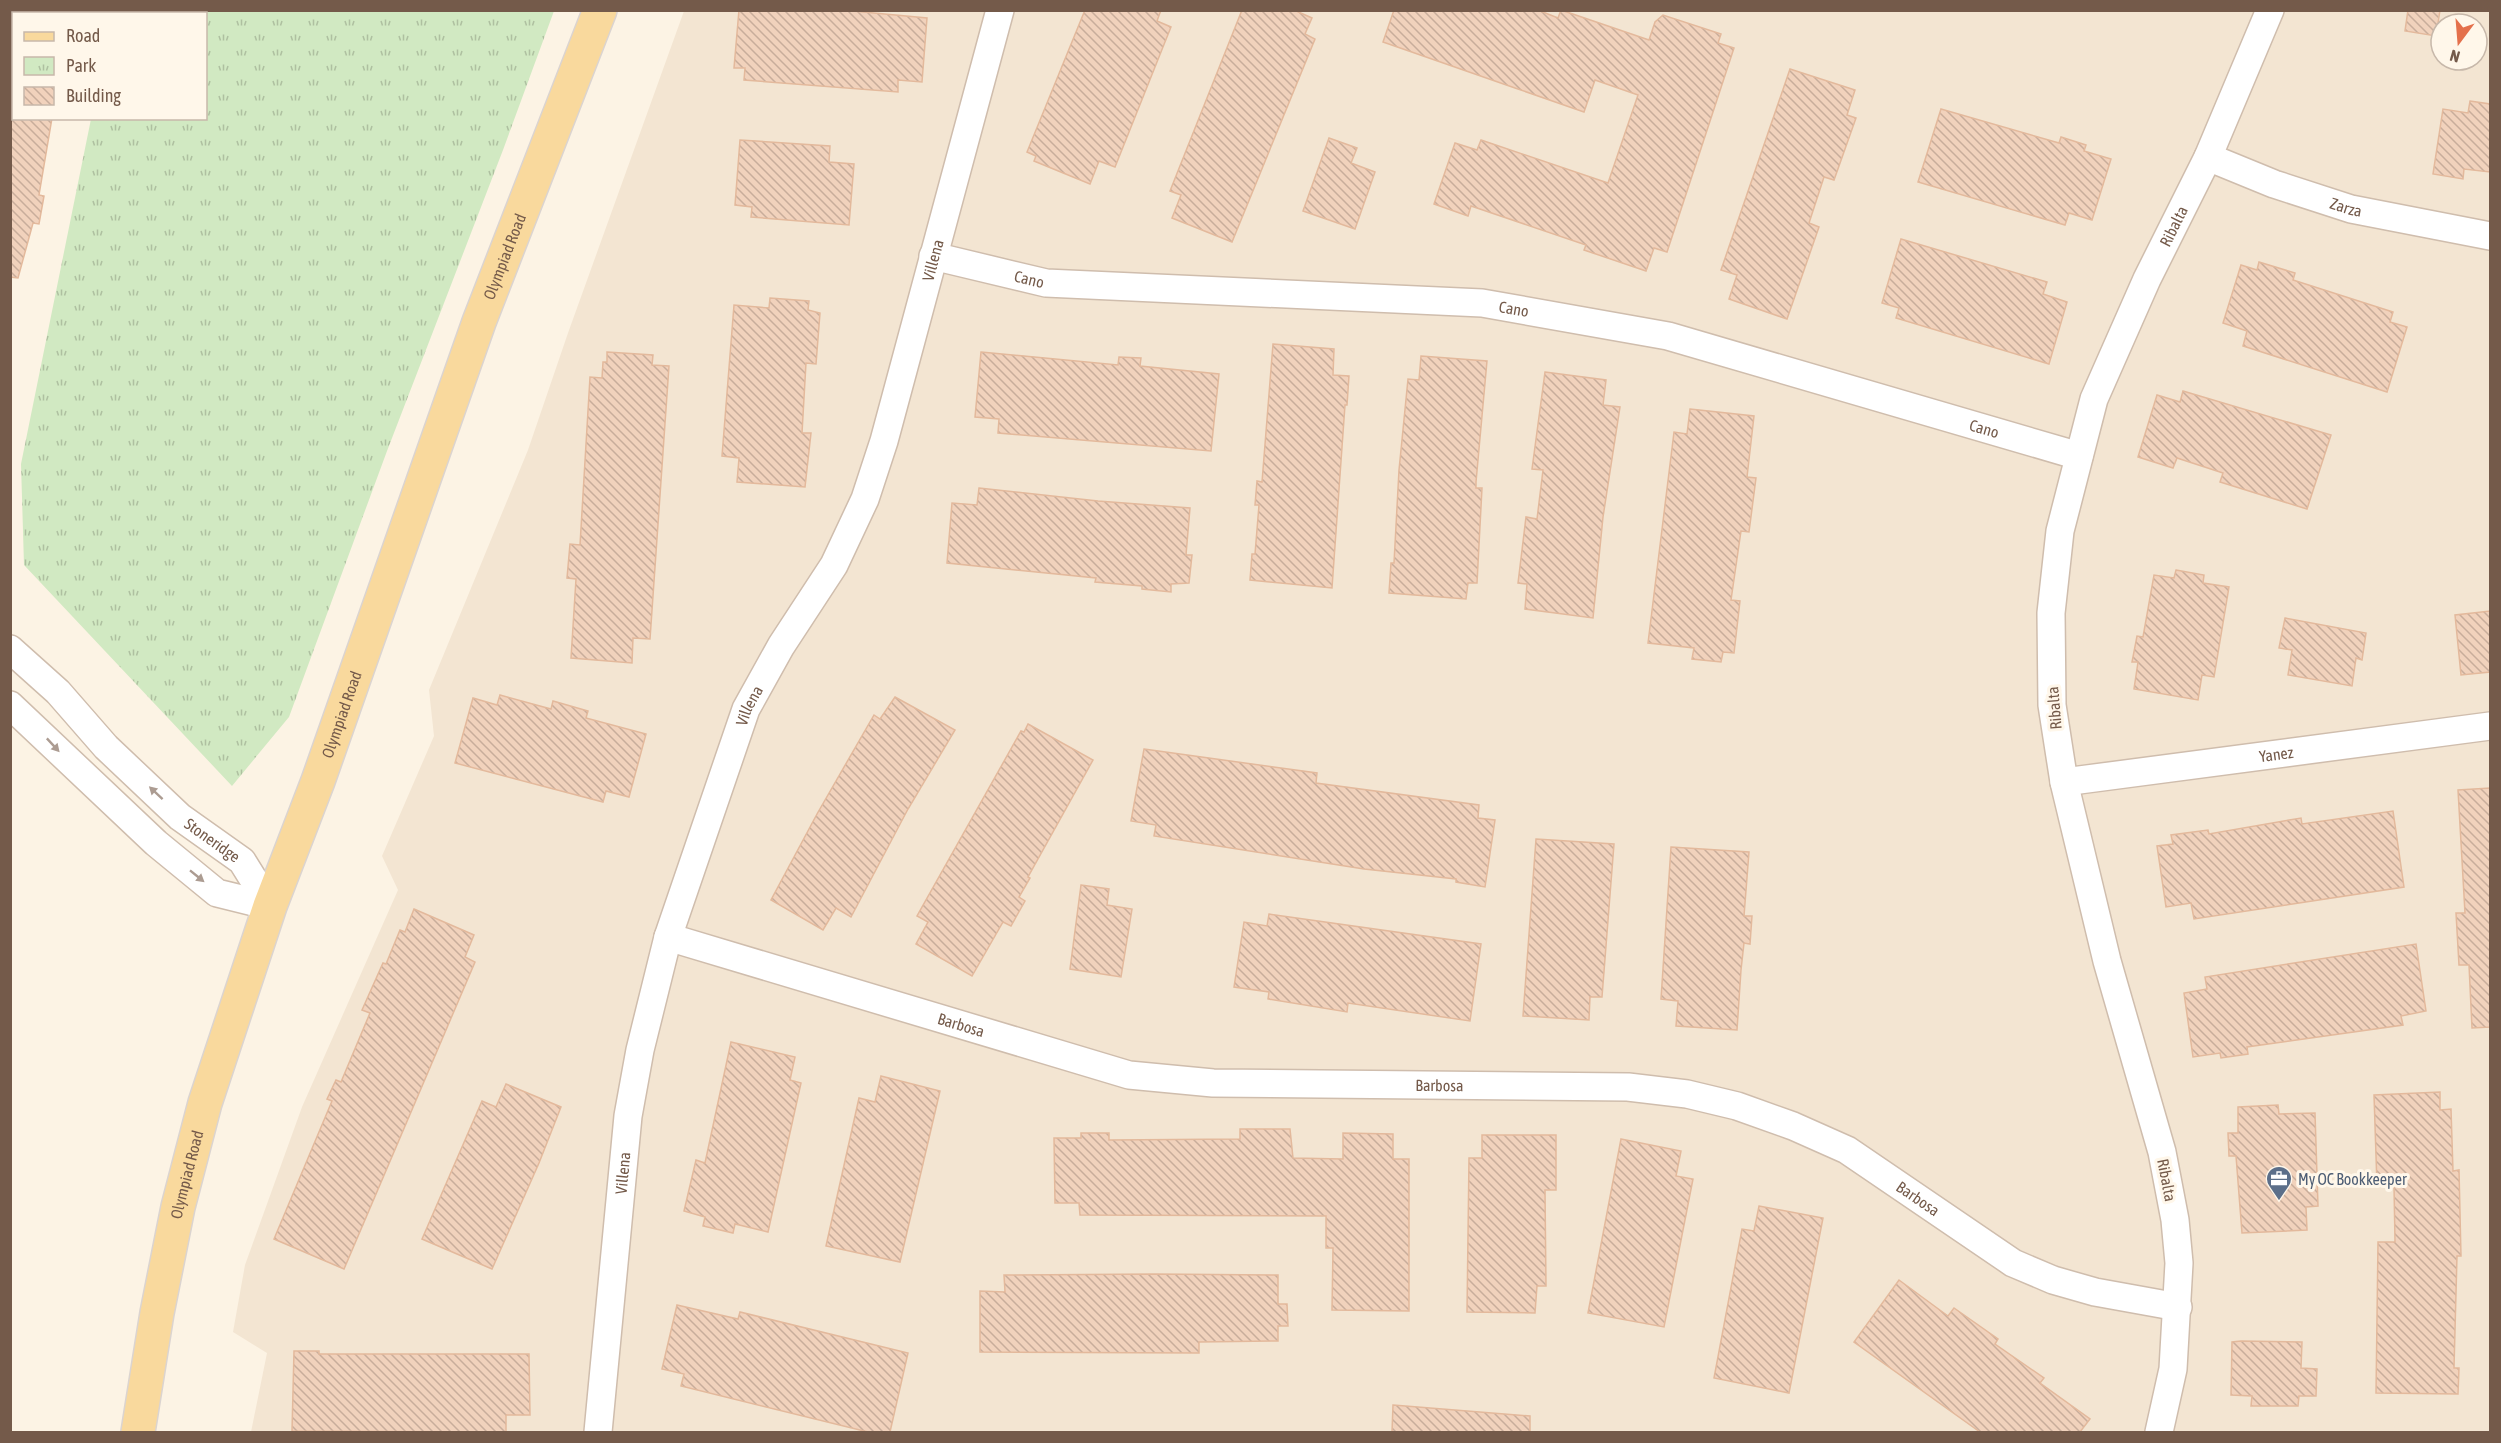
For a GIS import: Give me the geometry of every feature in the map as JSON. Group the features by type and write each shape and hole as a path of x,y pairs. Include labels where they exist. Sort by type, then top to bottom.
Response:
{"main road":[{"name":"Olympiad Road","path":"138,1432 157,1314 178,1207 205,1103 270,906 318,781 479,322 600,10"}],"street":[{"name":"Villena","path":"598,1432 628,1116 640,1050 668,937 746,709 781,646 834,565 865,499 884,441 1000,10"},
{"name":"Ribalta","path":"2159,1432 2173,1369 2178,1307 2179,1263 2175,1220 2167,1177 2107,961 2064,782 2052,705 2051,613 2060,531 2094,399 2120,337 2208,157 2270,10"},
{"name":"Zarza","path":"2208,157 2274,184 2351,209 2490,236"},
{"name":"Cano","path":"933,256 1046,283 1482,303 1668,336 2079,456"},
{"name":"Stoneridge","path":"10,649 58,692 106,747 177,814 242,861 270,906"},
{"path":"10,705 28,719 156,843 218,893 270,906"},
{"name":"Yanez","path":"2064,782 2490,726"},
{"path":"156,843 177,814"},
{"name":"Barbosa","path":"668,937 1128,1075 1213,1083 1628,1087 1687,1094 1737,1106 1793,1126 1847,1150 2013,1263 2053,1280 2095,1292 2178,1307"}],"shaded area":[{"path":"684,11 2490,11 2490,1432 251,1432 267,1353 233,1332 245,1265 302,1107 398,890 382,856 434,736 429,690 528,450"}],"green space":[{"path":"554,11 289,717 232,786 24,565 21,464 91,120 207,120 207,12 117,12"}],"building":[{"path":"739,10 842,10 927,18 922,82 898,80 898,92 744,80 745,68 734,68"},
{"path":"1085,10 1161,10 1157,21 1171,27 1115,167 1099,161 1090,184 1034,161 1036,156 1027,152"},
{"path":"1242,10 1294,10 1312,18 1305,34 1315,39 1232,242 1172,218 1181,195 1170,191"},
{"path":"1394,10 1538,10 1558,18 1561,10 1649,40 1655,22 1663,15 1721,34 1718,43 1734,48 1667,252 1654,248 1646,271 1584,250 1586,245 1471,206 1468,216 1434,204 1455,143 1477,150 1481,140 1608,183 1638,95 1595,80 1584,112 1515,88 1383,42"},
{"path":"2408,10 2440,10 2440,12 2429,12 2429,35 2405,31"},
{"path":"1790,69 1855,90 1847,115 1856,118 1834,180 1824,177 1809,223 1819,227 1787,319 1729,299 1737,275 1721,270"},
{"path":"2470,101 2490,104 2490,172 2464,169 2463,179 2433,174 2443,109 2468,113"},
{"path":"1941,109 2059,143 2061,137 2086,145 2084,151 2111,159 2092,220 2069,213 2065,225 1918,182"},
{"path":"10,118 12,120 52,120 39,195 44,196 39,224 33,223 18,278 10,277"},
{"path":"1329,138 1357,148 1351,163 1375,172 1355,229 1303,211"},
{"path":"740,140 830,146 829,162 854,164 849,225 751,217 752,207 735,205"},
{"path":"1901,239 2047,282 2043,294 2067,302 2049,364 1896,318 1899,308 1882,303"},
{"path":"2259,262 2295,273 2293,280 2393,312 2390,322 2407,327 2387,392 2243,346 2247,331 2223,323 2241,265 2257,270"},
{"path":"770,298 809,301 808,310 820,313 816,364 806,363 802,433 811,433 805,487 737,482 739,458 722,456 734,305 769,308"},
{"path":"1273,344 1334,349 1333,375 1349,376 1332,588 1250,580 1252,554 1255,554 1259,505 1255,505 1257,481 1262,482"},
{"path":"607,352 653,355 652,365 669,366 650,639 633,638 632,663 571,658 576,579 567,578 570,544 580,545 590,377 602,378 603,362 607,362"},
{"path":"981,352 1118,365 1119,357 1141,358 1140,366 1219,374 1211,451 998,433 999,419 975,417"},
{"path":"1421,356 1487,361 1476,482 1476,488 1482,488 1477,583 1468,583 1466,599 1389,593 1391,563 1394,563 1399,470 1408,379 1419,380"},
{"path":"1545,372 1606,380 1603,405 1620,407 1603,517 1593,618 1525,609 1527,584 1518,583 1526,517 1537,519 1543,470 1532,469"},
{"path":"2183,391 2331,435 2307,509 2220,482 2223,473 2177,458 2173,468 2138,457 2157,395 2180,402"},
{"path":"1690,409 1754,416 1747,477 1756,478 1749,532 1741,531 1731,600 1740,601 1734,653 1723,652 1721,662 1692,659 1694,648 1648,643 1674,432 1687,434"},
{"path":"979,488 1190,508 1186,555 1192,555 1189,583 1171,584 1171,592 1142,589 1142,586 1095,582 1096,578 947,563 952,503 977,505"},
{"path":"2176,570 2204,575 2203,583 2229,587 2214,677 2202,675 2198,700 2134,689 2138,662 2132,662 2137,636 2143,637 2154,575 2174,578"},
{"path":"2490,611 2490,672 2461,675 2455,615"},
{"path":"2285,618 2366,633 2362,660 2356,658 2352,686 2288,675 2292,650 2279,648"},
{"path":"500,695 551,709 553,701 588,711 586,718 646,734 629,797 606,791 603,802 455,763 473,698 497,705"},
{"path":"895,697 955,730 908,809 851,917 836,908 823,930 771,900 874,715 880,719"},
{"path":"1028,724 1093,760 1028,877 1030,878 1019,897 1025,901 1011,926 1003,922 972,976 916,944 928,922 917,916 1021,731 1024,732"},
{"path":"1144,749 1317,773 1316,783 1479,805 1478,818 1495,820 1485,887 1456,882 1456,879 1364,869 1154,836 1156,825 1131,821"},
{"path":"2490,788 2490,1027 2472,1028 2469,965 2459,965 2456,913 2465,913 2458,790"},
{"path":"2393,811 2404,887 2194,919 2191,903 2166,907 2157,846 2173,844 2171,835 2208,830 2209,834 2301,818 2302,824"},
{"path":"1536,839 1614,844 1602,997 1590,997 1589,1020 1523,1016"},
{"path":"1671,847 1749,852 1744,916 1752,916 1750,944 1744,943 1737,1030 1676,1026 1678,1001 1661,999"},
{"path":"1081,885 1109,889 1107,905 1132,909 1121,977 1070,969"},
{"path":"414,909 474,935 465,957 475,962 344,1269 274,1239 332,1101 327,1099 336,1080 341,1082 370,1013 362,1010 383,963 386,964 400,930 405,932"},
{"path":"1269,914 1481,944 1470,1021 1348,1003 1347,1012 1268,999 1269,992 1234,987 1244,922 1267,926"},
{"path":"2416,944 2426,1011 2401,1016 2403,1025 2247,1047 2248,1054 2221,1058 2220,1053 2193,1057 2184,993 2207,989 2205,977"},
{"path":"731,1042 795,1057 790,1080 801,1083 768,1232 735,1224 733,1233 703,1226 705,1217 684,1211 696,1160 705,1163"},
{"path":"881,1076 940,1091 900,1262 826,1246 859,1098 875,1102"},
{"path":"506,1084 561,1107 492,1269 422,1239 482,1101 496,1107"},
{"path":"2440,1092 2440,1110 2451,1109 2453,1171 2459,1170 2461,1256 2457,1256 2454,1368 2459,1368 2458,1394 2376,1393 2378,1242 2395,1242 2394,1186 2377,1186 2374,1095"},
{"path":"2278,1105 2279,1114 2315,1113 2318,1206 2306,1207 2307,1230 2242,1233 2236,1156 2229,1156 2228,1133 2238,1133 2238,1107"},
{"path":"1240,1129 1290,1129 1293,1158 1343,1159 1343,1133 1393,1134 1393,1159 1409,1159 1409,1311 1332,1310 1333,1248 1326,1248 1326,1216 1080,1215 1079,1203 1055,1203 1054,1138 1081,1138 1081,1133 1109,1133 1109,1140 1240,1139"},
{"path":"1482,1135 1556,1135 1556,1190 1545,1190 1546,1286 1537,1286 1535,1313 1467,1312 1469,1158 1482,1158"},
{"path":"1621,1139 1681,1151 1676,1176 1693,1179 1664,1327 1588,1313"},
{"path":"1759,1206 1823,1218 1789,1393 1714,1378 1742,1229 1754,1231"},
{"path":"1004,1275 1278,1275 1278,1304 1287,1304 1288,1326 1278,1326 1278,1341 1199,1342 1199,1353 980,1352 980,1291 1005,1292"},
{"path":"1899,1280 1948,1316 1954,1308 1998,1339 1995,1344 2044,1378 2040,1383 2090,1419 2080,1432 1980,1432 1854,1342"},
{"path":"677,1305 738,1319 740,1312 908,1353 890,1432 868,1432 681,1386 684,1374 662,1369"},
{"path":"2232,1342 2302,1342 2301,1368 2317,1369 2316,1396 2299,1396 2298,1406 2251,1406 2252,1396 2231,1395"},
{"path":"294,1351 319,1351 319,1354 529,1354 530,1415 506,1415 506,1432 292,1431"},
{"path":"1393,1405 1530,1416 1530,1432 1392,1432"}],"place":[{"name":"My OC Bookkeeper","path":"2279,1202"}]}
